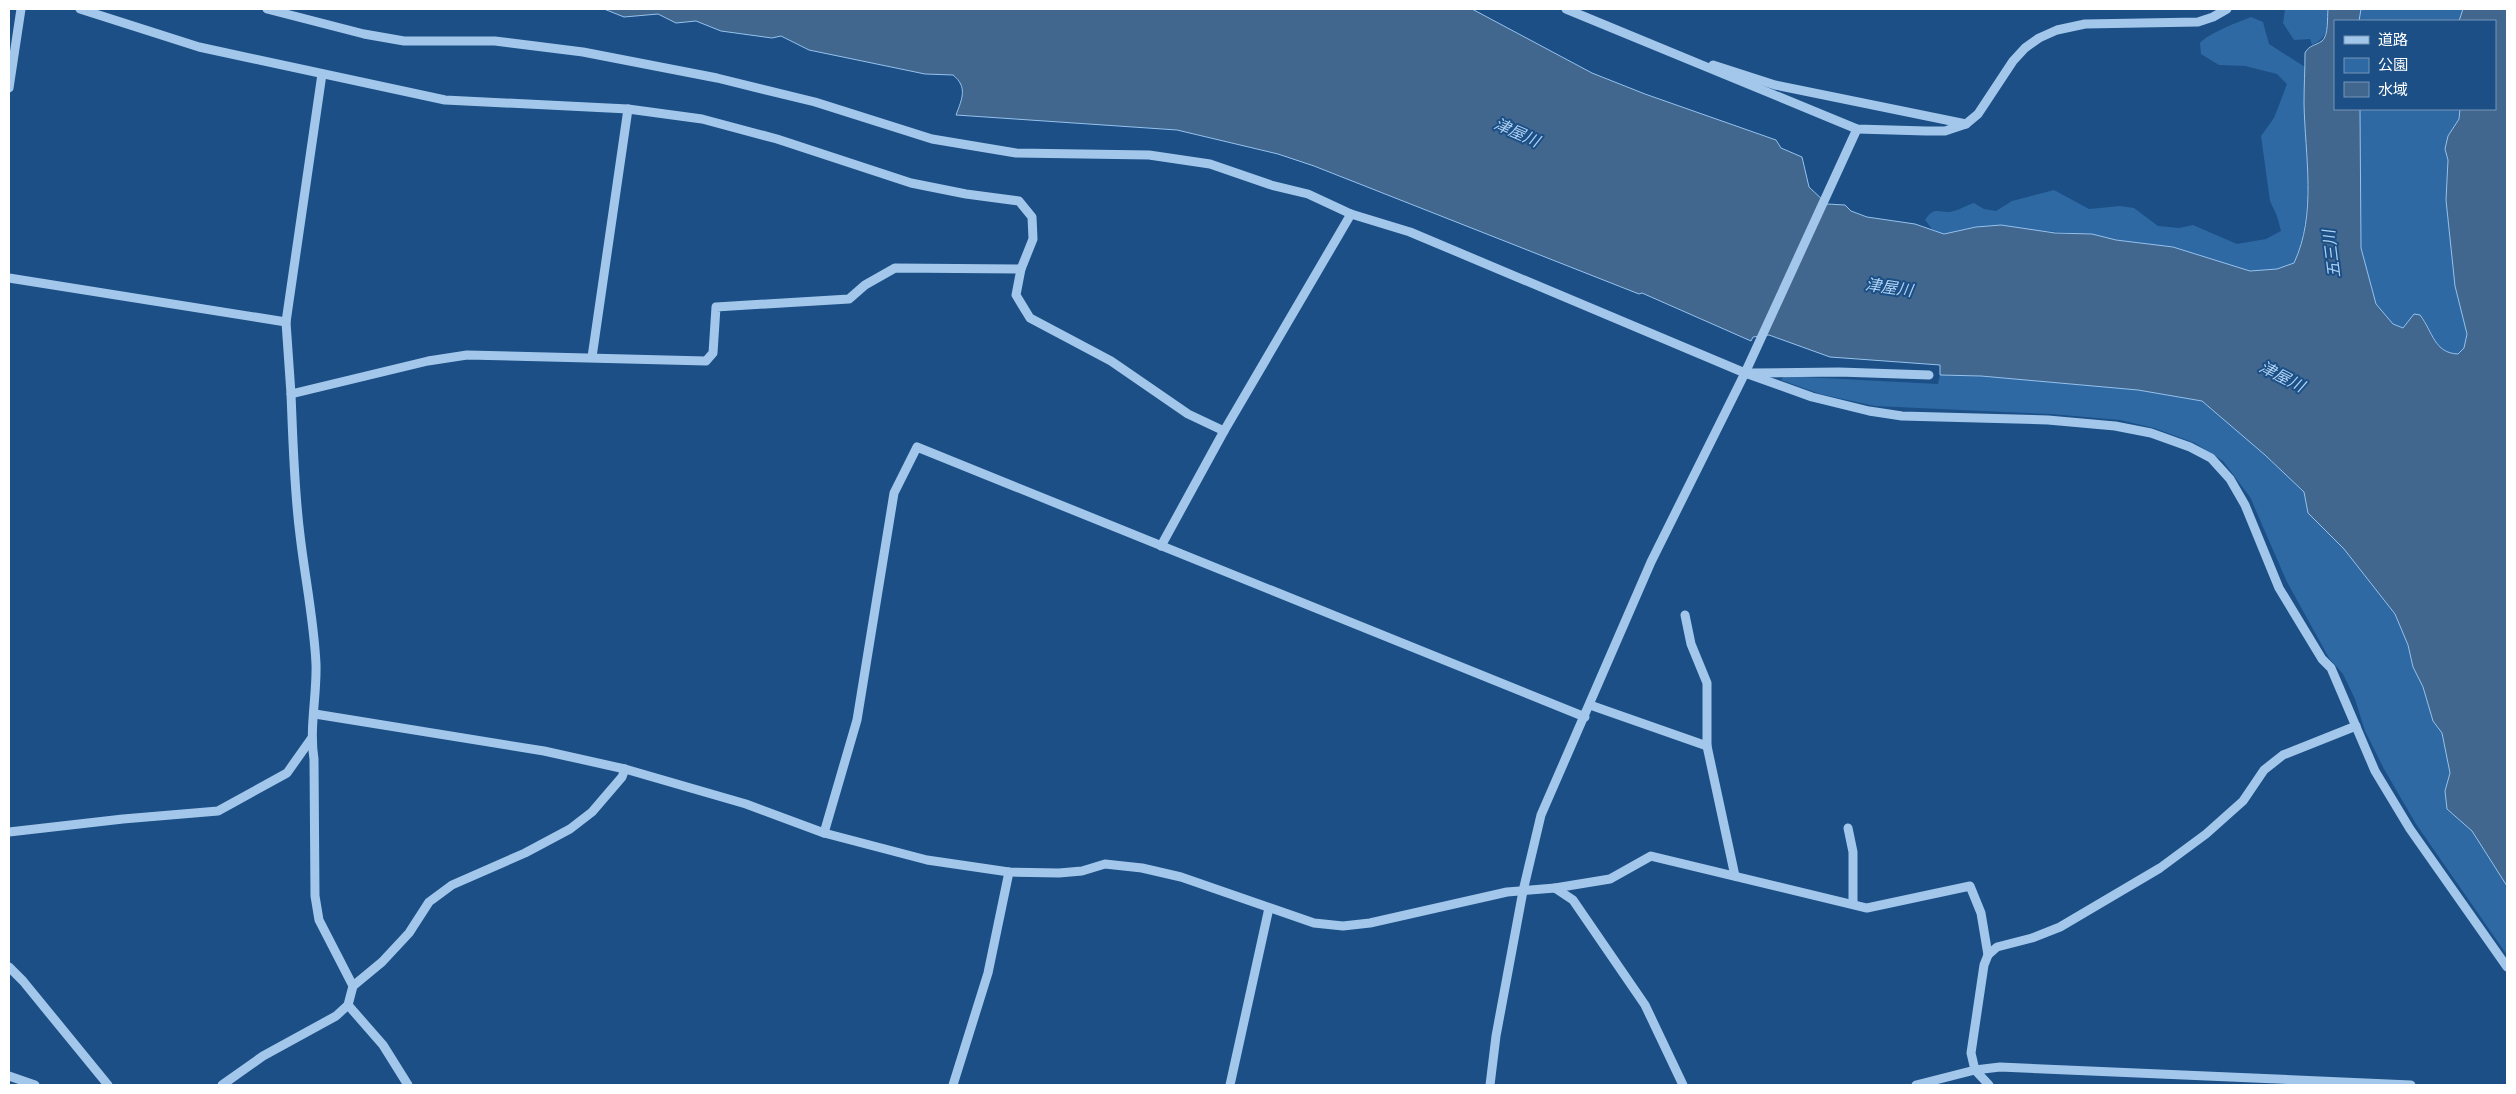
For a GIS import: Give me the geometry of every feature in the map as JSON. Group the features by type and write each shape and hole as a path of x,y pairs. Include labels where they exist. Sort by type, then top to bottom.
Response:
{"street":[{"path":"9,88 21,9"},
{"path":"80,9 199,46 445,100 628,109 711,122 777,139 911,183 966,194 1019,201 1032,217 1033,239 1021,269 1016,295 1030,318 1111,362 1188,414 1224,431"},
{"path":"266,9 364,34 404,41 495,41 583,52 717,78 815,102 932,139 1016,153 1150,155 1210,164 1270,185 1308,194 1351,214 1410,232 1744,373 1812,397 1869,411 1902,416 2048,420 2115,426 2151,433 2190,447 2211,458 2230,479 2245,505 2279,588 2322,659 2331,668 2375,772 2405,821 2507,967"},
{"path":"1566,9 1857,129 1945,131 1966,124 1978,114 2013,61 2039,38 2057,30 2085,24 2198,22 2213,17 2227,9"},
{"path":"1656,47 1775,85 1966,124"},
{"path":"322,74 286,322 300,535 312,611 316,665 315,714 311,738 314,759 314,896 319,920 353,986"},
{"path":"592,358 628,109"},
{"path":"1490,1085 1496,1036 1523,891 1541,815 1651,562 1744,373 1857,129"},
{"path":"1161,546 1224,431 1351,214"},
{"path":"291,394 428,361 467,355 706,361 713,353 716,308 849,299 865,285 895,268 1021,269"},
{"path":"9,278 286,322"},
{"path":"1744,373 1839,372 1929,376"},
{"path":"824,833 857,720 894,492 917,447 1585,716"},
{"path":"1685,615 1691,644 1707,683 1707,746 1735,876"},
{"path":"1590,705 1707,746"},
{"path":"315,714 544,751 625,769 746,804 824,833 927,860 1009,872 1059,873 1105,864 1142,868 1181,877 1314,923 1343,926 1370,923 1507,892 1555,888 1610,879 1651,856 1867,908 1970,886 1980,913 1988,955"},
{"path":"1989,1085 1976,1070 1971,1054 1984,965 1988,955 1997,947 2032,938 2060,927 2160,868 2206,834 2243,801 2264,770 2283,755 2356,726"},
{"path":"9,832 123,819 218,811 286,773 311,738"},
{"path":"222,1085 263,1056 336,1016 348,1005 353,986 382,962 409,933 429,902 452,885 476,872 525,853 570,829 592,812 622,777 625,769"},
{"path":"1848,828 1853,852 1853,904"},
{"path":"953,1085 988,973 1009,872"},
{"path":"1555,888 1573,900 1645,1005 1683,1085"},
{"path":"1230,1085 1269,908"},
{"path":"9,966 23,980 108,1085"},
{"path":"348,1005 383,1045 408,1085"},
{"path":"1916,1085 1976,1070 2000,1067 2411,1085"},
{"path":"9,1076 35,1085"}],"green space":[{"path":"2285,9 2328,9 2326,31 2322,39 2312,45 2310,39 2294,40 2283,23"},
{"path":"2361,9 2463,9 2459,20 2359,20"},
{"path":"2251,17 2263,22 2269,44 2305,67 2308,193 2306,218 2294,263 2277,269 2250,271 2143,243 2116,240 2092,234 1976,227 1944,234 1932,229 1925,220 1932,212 1954,211 1974,203 1984,209 1996,211 2012,201 2054,190 2089,209 2120,206 2134,208 2158,226 2179,228 2193,225 2237,244 2266,239 2281,231 2270,201 2261,136 2274,118 2287,84 2277,74 2245,66 2219,65 2201,54 2200,43 2204,39"},
{"path":"2360,110 2460,110 2459,119 2448,136 2445,149 2448,160 2446,200 2455,286 2467,334 2464,348 2459,354 2451,353 2439,346 2420,315 2414,314 2403,328 2393,324 2376,304 2361,248"},
{"path":"1940,375 1981,376 2138,390 2202,401 2265,455 2304,492 2308,513 2344,549 2395,614 2408,645 2413,667 2423,687 2433,721 2442,733 2450,773 2445,791 2447,809 2472,831 2507,886 2507,955 2416,824 2384,769 2365,731 2355,699 2343,674 2329,658 2287,582 2250,497 2223,461 2195,443 2154,428 2120,420 2051,414 1875,406 1820,394 1781,380 1784,376 1938,384"}],"water":[{"path":"604,9 1472,9 1592,73 1645,94 1776,140 1781,148 1802,157 1809,187 1827,204 1845,205 1851,211 1867,217 1915,224 1944,234 1976,227 2001,225 2055,233 2092,234 2116,240 2173,247 2250,271 2277,269 2294,263 2301,244 2308,205 2304,103 2305,53 2308,48 2324,38 2327,30 2328,9 2361,9 2359,20 2334,20 2334,110 2360,110 2361,248 2376,304 2393,324 2403,328 2414,314 2420,315 2439,346 2450,353 2458,354 2464,348 2467,334 2455,286 2446,200 2448,160 2445,149 2448,136 2459,119 2460,110 2496,110 2496,20 2459,20 2463,9 2507,9 2507,886 2472,831 2447,809 2445,791 2450,773 2442,733 2433,721 2423,687 2413,667 2408,645 2395,614 2344,549 2308,513 2304,492 2265,455 2202,401 2138,390 1981,376 1940,375 1940,365 1830,357 1769,335 1753,337 1751,341 1642,293 1639,294 1314,166 1278,154 1177,130 956,115 962,98 962,89 961,84 953,75 925,74 809,50 781,36 772,38 721,31 696,21 676,23 658,14 624,17"}],"water label":[{"name":"津屋川","path":"1517,132"},
{"name":"五三川","path":"2331,254"},
{"name":"津屋川","path":"1889,287"},
{"name":"津屋川","path":"2282,376"}]}
